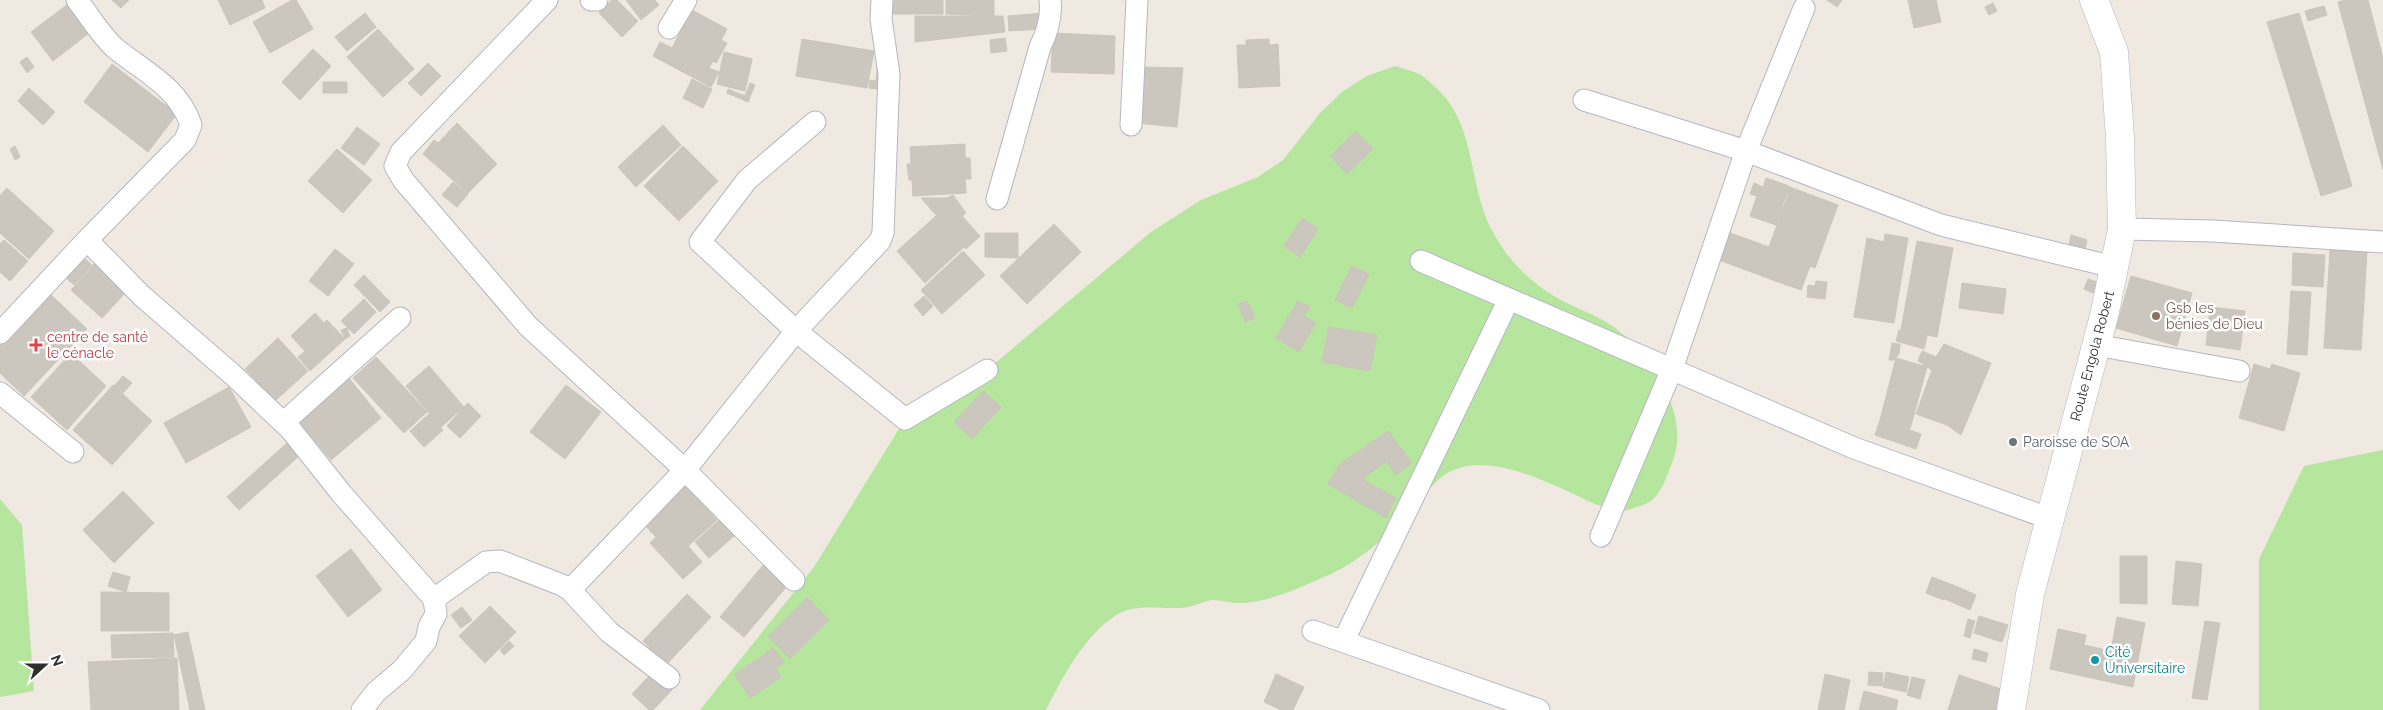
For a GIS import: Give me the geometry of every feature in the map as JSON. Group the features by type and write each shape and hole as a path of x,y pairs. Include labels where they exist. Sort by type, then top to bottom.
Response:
{"street":[{"path":"0,334 87,240 184,140 191,125 186,110 174,94 115,48 77,0"},
{"path":"547,0 401,152 395,166 404,181 528,326 685,470 794,580"},
{"path":"591,0 597,0"},
{"path":"669,28 686,0"},
{"path":"570,590 685,470 796,331 880,241 883,233 889,74 881,20 882,0"},
{"path":"997,199 1040,47 1047,32 1051,7 1050,0"},
{"path":"1131,125 1137,0"},
{"name":"Route Engola Robert","path":"2011,710 2030,594 2048,518 2096,345 2122,229 2120,138 2114,52 2094,0"},
{"path":"1602,536 1672,370 1746,151 1804,8"},
{"path":"1584,100 1746,151 1941,225 2114,267"},
{"path":"815,122 747,180 700,242 796,331 905,418 987,370"},
{"path":"2122,229 2213,231 2383,242"},
{"path":"87,240 142,296 284,422 341,493 434,599 436,614 429,627 426,641 402,670 376,692 362,710"},
{"path":"1422,261 1854,448 2048,518"},
{"path":"1344,640 1509,299"},
{"path":"284,422 400,318"},
{"path":"2096,345 2239,371"},
{"path":"0,393 73,452"},
{"path":"434,599 486,562 500,561 562,585 570,590 609,632 669,678"},
{"path":"1313,631 1344,640 1539,710"}],"green space":[{"path":"1395,66 1421,75 1448,101 1458,118 1465,137 1485,214 1498,241 1510,258 1532,281 1549,293 1599,318 1621,332 1649,362 1661,380 1676,419 1677,439 1674,457 1668,474 1659,492 1651,501 1620,511 1599,505 1534,477 1502,467 1486,465 1456,469 1436,482 1401,522 1381,541 1359,558 1336,572 1275,597 1254,602 1240,603 1213,600 1180,608 1135,608 1118,614 1106,622 1085,644 1060,683 1046,710 700,710 814,567 905,419 987,370 1151,232 1201,200 1258,177 1283,160 1321,112 1342,92 1367,76"},
{"path":"2383,450 2383,710 2259,710 2259,559 2304,466"},
{"path":"0,499 22,525 34,691 0,697"}],"building":[{"path":"112,0 129,0 121,8"},
{"path":"218,0 262,0 265,8 230,25"},
{"path":"292,0 296,0 313,29 270,53 253,22"},
{"path":"612,0 617,0 638,21 622,37 599,13"},
{"path":"626,0 655,0 659,5 641,20"},
{"path":"891,0 943,0 943,14 891,14"},
{"path":"946,0 994,0 994,16 946,14"},
{"path":"1827,0 1842,0 1837,7"},
{"path":"1908,0 1936,0 1941,22 1914,28"},
{"path":"2368,0 2383,58 2383,170 2338,2"},
{"path":"72,1 93,30 53,61 31,32"},
{"path":"1993,3 1997,11 1989,15 1985,7"},
{"path":"2324,6 2327,15 2308,21 2305,11"},
{"path":"692,10 727,29 721,40 727,43 716,63 713,61 709,68 719,72 711,87 653,56 660,42 672,48"},
{"path":"365,13 376,27 347,51 335,37"},
{"path":"1044,13 1045,29 1009,31 1008,16"},
{"path":"2299,13 2352,186 2321,196 2267,22"},
{"path":"915,16 1003,16 1005,32 915,42"},
{"path":"378,29 414,69 383,97 347,57"},
{"path":"1053,33 1115,36 1114,74 1051,72"},
{"path":"1005,38 1007,51 991,53 990,40"},
{"path":"802,39 874,51 867,88 796,76"},
{"path":"1269,39 1269,45 1278,44 1280,86 1239,88 1237,45 1246,45 1246,40"},
{"path":"313,49 331,66 300,100 282,82"},
{"path":"724,52 752,59 745,91 717,84"},
{"path":"27,57 34,67 27,73 20,62"},
{"path":"878,61 884,90 869,88 870,80 876,81"},
{"path":"428,63 441,76 421,96 408,83"},
{"path":"112,64 177,114 148,152 84,102"},
{"path":"1144,67 1183,68 1177,127 1136,123"},
{"path":"692,79 712,89 703,108 683,98"},
{"path":"323,82 347,82 347,93 323,93"},
{"path":"750,83 755,85 748,102 727,93 728,89 745,96"},
{"path":"29,88 55,112 43,125 18,101"},
{"path":"457,123 497,164 468,193 423,154 434,140 438,143"},
{"path":"663,125 681,145 636,187 618,167"},
{"path":"357,127 380,144 364,165 341,148"},
{"path":"1356,131 1373,149 1347,174 1330,156"},
{"path":"965,144 965,158 970,158 971,179 965,179 966,193 913,196 912,180 909,180 907,164 911,164 910,147"},
{"path":"15,146 20,157 15,160 10,149"},
{"path":"683,146 718,181 679,221 644,186"},
{"path":"337,149 372,180 343,213 308,181"},
{"path":"1766,178 1789,186 1776,225 1750,216 1757,196 1750,194 1754,183 1763,187"},
{"path":"453,182 468,194 457,207 442,195"},
{"path":"1790,187 1838,205 1815,268 1810,266 1801,290 1790,286 1819,205 1787,193"},
{"path":"7,188 54,231 29,259 0,233 0,196"},
{"path":"1788,194 1819,206 1789,286 1719,260 1730,233 1769,247"},
{"path":"953,195 966,213 962,216 980,236 966,249 921,198 947,198"},
{"path":"936,216 964,247 925,283 897,251"},
{"path":"1302,218 1318,229 1300,257 1284,246"},
{"path":"1054,224 1081,252 1027,304 1000,276"},
{"path":"985,233 1018,233 1018,258 985,257"},
{"path":"1885,234 1908,238 1894,323 1854,317 1867,238 1884,242"},
{"path":"2071,235 2087,240 2084,253 2068,249"},
{"path":"4,240 28,261 10,281 0,272 0,244"},
{"path":"1917,241 1953,248 1937,337 1901,330"},
{"path":"335,249 354,264 328,296 309,281"},
{"path":"2330,250 2367,252 2361,350 2324,348"},
{"path":"963,251 985,275 942,314 921,290"},
{"path":"2293,253 2325,255 2323,287 2292,285"},
{"path":"83,257 92,265 74,285 65,277"},
{"path":"96,262 127,291 102,318 71,290"},
{"path":"1352,266 1369,274 1352,308 1335,300"},
{"path":"364,275 390,302 380,312 354,285"},
{"path":"2131,276 2192,293 2177,346 2116,328"},
{"path":"2088,279 2097,282 2093,293 2084,289"},
{"path":"1816,281 1827,282 1825,299 1807,297 1808,285 1815,286"},
{"path":"1962,283 2006,289 2003,314 1959,308"},
{"path":"2291,291 2311,292 2307,355 2287,354"},
{"path":"48,292 87,329 24,396 0,373 0,344"},
{"path":"924,296 933,306 923,316 914,305"},
{"path":"364,299 376,312 354,334 341,321"},
{"path":"1247,301 1255,318 1245,322 1238,304"},
{"path":"1297,301 1310,306 1306,314 1294,309"},
{"path":"2210,307 2245,311 2240,350 2206,345"},
{"path":"1293,309 1316,323 1299,352 1276,338"},
{"path":"315,313 324,323 327,320 345,339 310,371 298,357 305,351 291,336"},
{"path":"1329,327 1377,335 1370,371 1322,362"},
{"path":"347,328 350,336 345,339 341,330"},
{"path":"1899,330 1927,336 1924,349 1896,341"},
{"path":"278,338 308,371 275,401 245,369"},
{"path":"1892,343 1900,344 1899,354 1894,360 1889,360"},
{"path":"1944,344 1991,363 1961,435 1947,425 1916,414 1932,370 1918,361 1922,351 1936,357"},
{"path":"71,353 106,386 67,430 31,397"},
{"path":"376,357 427,412 404,433 353,378"},
{"path":"1896,358 1927,367 1910,429 1880,420"},
{"path":"2254,364 2270,369 2272,364 2300,373 2284,431 2239,418"},
{"path":"429,366 464,407 441,427 406,386"},
{"path":"123,376 132,383 123,393 114,386"},
{"path":"348,377 381,418 331,460 297,419"},
{"path":"113,385 152,421 112,465 73,430"},
{"path":"566,385 601,412 565,459 530,432"},
{"path":"229,387 251,427 186,463 164,423"},
{"path":"983,391 1001,407 972,439 954,422"},
{"path":"468,403 481,416 460,438 447,426"},
{"path":"429,414 443,430 424,447 410,431"},
{"path":"1880,420 1921,434 1916,449 1875,435"},
{"path":"1388,431 1412,463 1396,475 1387,461 1362,479 1396,498 1386,518 1328,484 1339,465"},
{"path":"287,443 299,456 239,510 227,497"},
{"path":"685,485 717,520 688,546 702,562 683,579 650,543 656,537 644,524"},
{"path":"123,491 154,523 114,563 83,530"},
{"path":"719,520 734,536 709,558 695,542"},
{"path":"351,549 382,590 348,617 316,576"},
{"path":"2120,556 2147,556 2147,604 2120,603"},
{"path":"2176,561 2202,564 2198,606 2172,604"},
{"path":"764,564 788,585 744,637 720,617"},
{"path":"113,572 130,577 126,592 108,586"},
{"path":"1932,577 1950,584 1944,600 1926,593"},
{"path":"1951,584 1976,595 1970,610 1945,599"},
{"path":"101,592 169,593 169,631 101,631"},
{"path":"687,594 711,617 667,664 643,641"},
{"path":"807,597 829,620 790,659 768,636"},
{"path":"490,606 516,632 485,663 459,636"},
{"path":"462,607 472,620 461,628 451,615"},
{"path":"1979,616 2008,625 2002,642 1974,633"},
{"name":"Cité Universitaire","path":"2117,617 2145,623 2133,687 2050,669 2058,629 2086,635 2084,645 2111,651"},
{"path":"1968,619 1975,621 1970,638 1964,636"},
{"name":"Cité Universitaire","path":"2205,621 2220,623 2207,700 2192,698"},
{"path":"188,632 205,710 190,710 174,635"},
{"path":"173,633 174,657 112,658 111,635"},
{"path":"509,641 514,646 504,655 500,650"},
{"path":"773,648 784,662 777,668 766,653"},
{"path":"1974,649 1988,653 1986,662 1972,659"},
{"path":"766,654 781,677 750,698 734,674"},
{"path":"177,658 179,710 91,710 88,662"},
{"path":"653,672 672,690 653,710 649,710 632,694"},
{"path":"1869,672 1883,673 1882,686 1868,685"},
{"path":"1886,672 1909,677 1906,692 1883,687"},
{"path":"1276,674 1304,687 1293,710 1281,710 1264,702"},
{"path":"1825,674 1850,680 1844,710 1818,710"},
{"path":"1959,675 2004,690 1998,710 1948,710"},
{"path":"1912,677 1925,680 1920,699 1907,695"},
{"path":"1864,691 1898,700 1896,710 1859,710"}],"place":[{"name":"Gsb les bénies de Dieu","path":"2156,316"},
{"name":"centre de santé le cénacle","path":"36,345"},
{"name":"Paroisse de SOA","path":"2013,442"},
{"name":"Cité Universitaire","path":"2095,660"}]}
